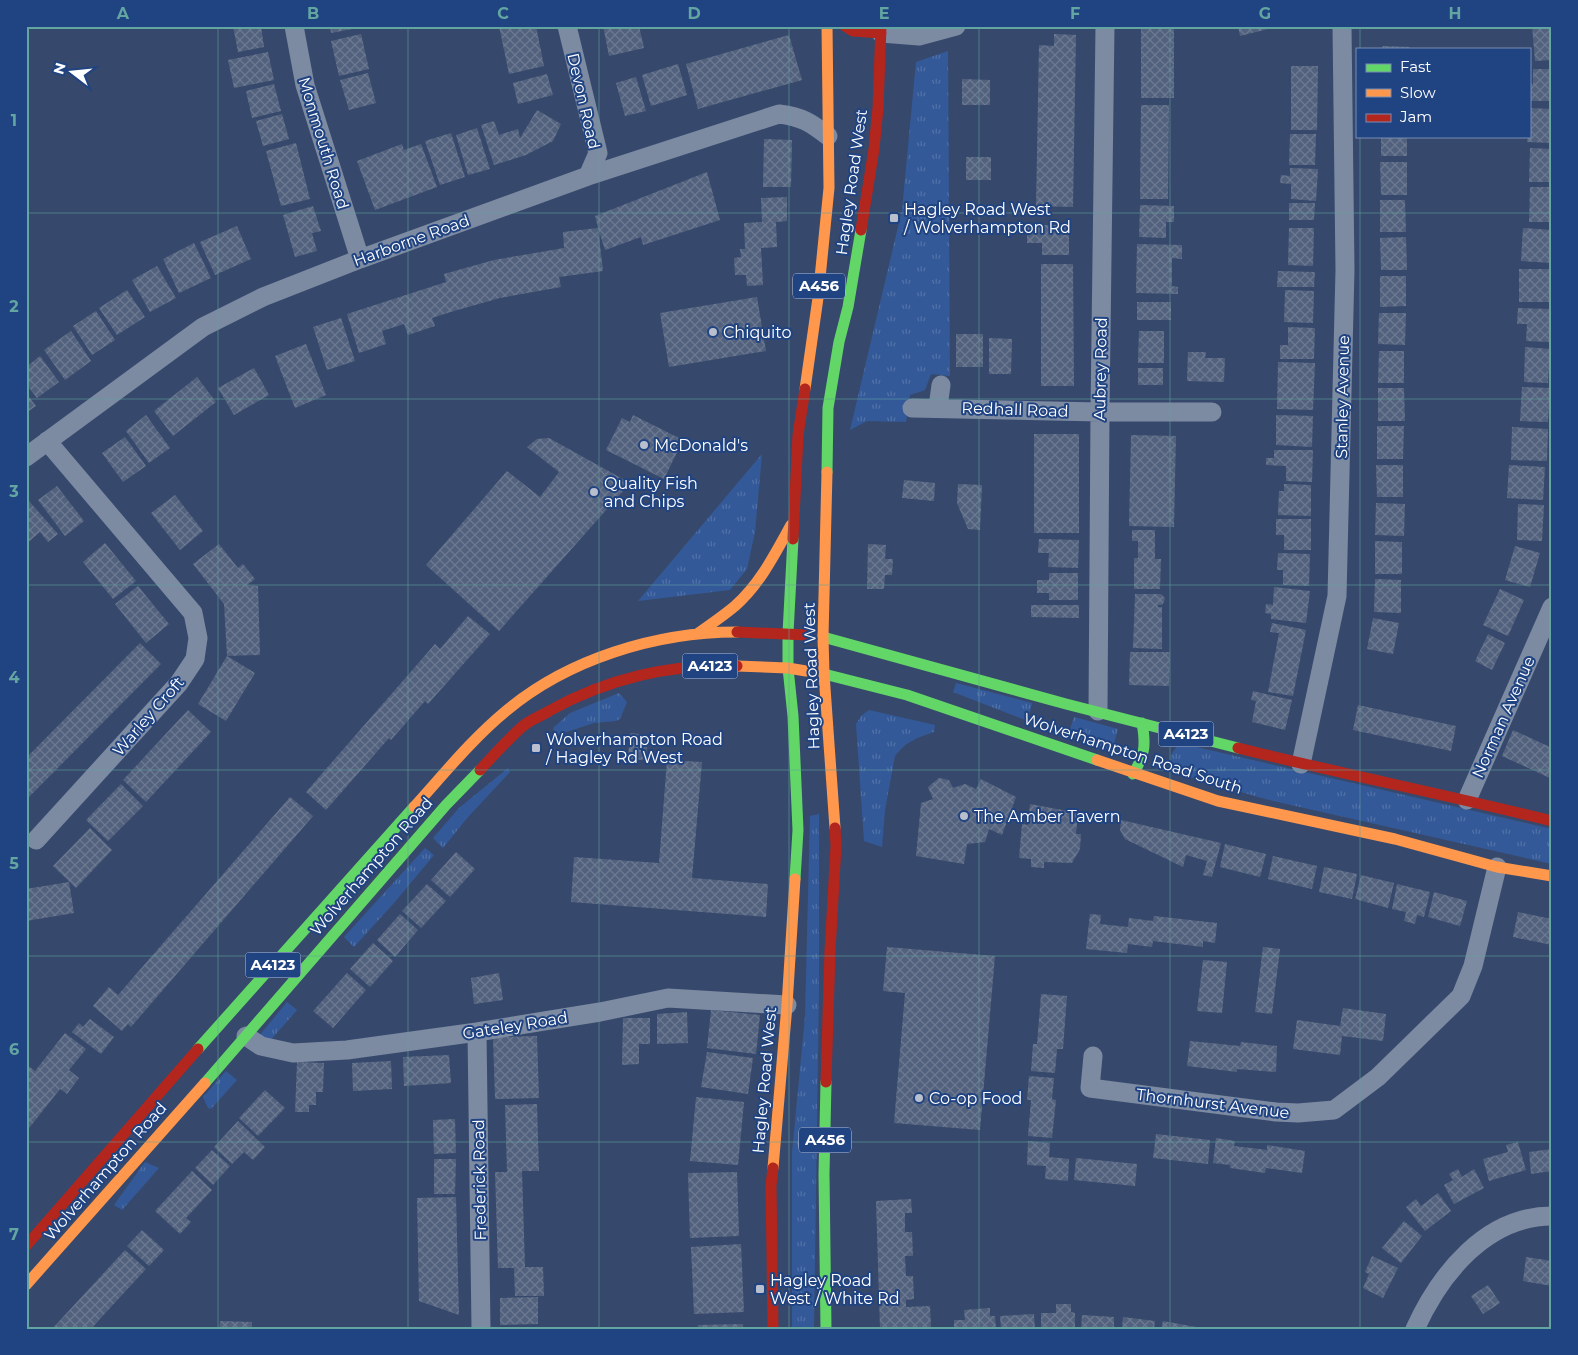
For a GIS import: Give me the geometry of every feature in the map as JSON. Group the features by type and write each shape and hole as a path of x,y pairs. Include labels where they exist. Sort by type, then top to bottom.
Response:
{"main road":[{"name":"Hagley Road West","path":"773,1329 771,1185 787,1005 798,830 793,716 788,668 788,633 798,435 818,298 829,188 827,26"},
{"path":"844,26 853,32 881,29"},
{"name":"Hagley Road West","path":"826,1329 824,1174 830,952 836,846 823,637 828,408 839,342 848,307 874,149 878,108 881,29"},
{"path":"697,634 735,606 750,590 764,572 794,519"},
{"name":"Wolverhampton Road South","path":"788,633 823,637 1066,704 1301,764 1467,800 1552,821"},
{"name":"Wolverhampton Road","path":"26,1285 236,1028 358,869 471,744 504,711 558,678 619,650 657,640 697,634 788,633"},
{"name":"Wolverhampton Road","path":"26,1246 524,725 565,702 607,685 665,670 717,665 788,668 824,674"},
{"name":"Wolverhampton Road South","path":"824,674 907,695 1133,774 1218,801 1395,839 1497,867 1552,876"},
{"path":"1054,711 1066,704"},
{"path":"1133,774 1142,759 1146,744 1142,723"},
{"path":"1047,727 1049,744"}],"street":[{"name":"Monmouth Road","path":"294,26 305,85 360,259"},
{"name":"Devon Road","path":"567,26 598,153 588,176"},
{"path":"881,29 919,36 921,30 956,26"},
{"name":"Aubrey Road","path":"1098,711 1105,26"},
{"name":"Stanley Avenue","path":"1301,764 1337,596 1345,270 1342,26"},
{"name":"Harborne Road","path":"26,457 203,327 263,297 360,259 588,176 779,114 799,117 814,125 828,136"},
{"name":"Redhall Road","path":"938,407 941,385"},
{"name":"Redhall Road","path":"912,408 1212,412"},
{"name":"Warley Croft","path":"36,840 174,690 195,659 198,638 194,613 47,441"},
{"name":"Norman Avenue","path":"1467,800 1552,607"},
{"name":"Thornhurst Avenue","path":"1093,1056 1090,1088 1276,1112 1298,1113 1334,1110 1378,1077 1461,996 1472,966 1497,867"},
{"name":"Gateley Road","path":"236,1028 261,1046 293,1053 346,1050 477,1032 600,1012 668,998 787,1005"},
{"name":"Frederick Road","path":"477,1032 481,1329"},
{"path":"1414,1329 1425,1306 1442,1281 1476,1243 1519,1220 1552,1216"}],"green space":[{"path":"948,51 950,376 931,374 925,390 910,395 906,422 867,421 850,430 902,210 916,62"},
{"path":"762,454 755,532 747,569 730,590 638,601"},
{"path":"956,683 1032,703 1028,721 953,692"},
{"path":"619,693 627,702 620,719 594,723 557,735 553,728 570,713"},
{"path":"869,710 935,725 934,732 912,741 895,756 885,810 882,847 864,841 856,724 861,716"},
{"path":"1074,717 1118,729 1112,751 1068,735"},
{"path":"1179,743 1552,829 1552,864 1265,799 1169,771 1171,755"},
{"path":"508,768 510,772 468,817 443,848 433,838 459,808"},
{"path":"819,814 819,986 814,1329 792,1329 792,1153 805,1016 810,816"},
{"path":"425,848 434,855 354,947 344,937"},
{"path":"287,1002 297,1010 268,1043 259,1036"},
{"path":"226,1071 237,1080 211,1109 208,1108 203,1097"},
{"path":"145,1162 159,1168 122,1210 114,1205"}],"building":[{"path":"233,26 261,26 264,47 238,52"},
{"path":"330,26 363,26 363,27 331,33"},
{"path":"499,26 536,26 544,66 509,74"},
{"path":"603,26 639,26 644,48 609,56"},
{"path":"1141,26 1174,26 1174,98 1141,98"},
{"path":"1238,26 1276,26 1276,27 1240,36"},
{"path":"1532,26 1552,26 1552,60 1535,61"},
{"path":"361,34 369,69 339,76 331,41"},
{"path":"1054,34 1076,35 1073,207 1036,206 1039,45 1054,46"},
{"path":"789,35 802,80 698,109 686,64"},
{"path":"1383,46 1410,47 1410,48 1382,48"},
{"path":"268,52 274,80 234,88 228,60"},
{"path":"678,64 687,95 651,106 642,75"},
{"path":"1291,66 1318,66 1317,130 1291,130"},
{"path":"1533,69 1552,69 1552,101 1530,101 1530,84 1533,84"},
{"path":"368,73 376,103 349,110 340,80"},
{"path":"547,74 553,95 518,104 513,83"},
{"path":"636,77 646,111 625,116 616,83"},
{"path":"962,79 990,80 990,105 962,105"},
{"path":"274,84 281,111 252,118 246,91"},
{"path":"1141,105 1169,105 1168,199 1140,199"},
{"path":"1530,108 1552,109 1552,143 1527,142 1528,138 1530,138"},
{"path":"537,110 561,124 553,141 526,155 494,165 481,125 494,121 499,135 518,129 520,138"},
{"path":"282,114 289,139 263,146 256,121"},
{"path":"477,128 490,169 468,175 456,135"},
{"path":"451,133 465,177 440,185 425,141"},
{"path":"1290,134 1316,134 1315,165 1289,165"},
{"path":"1381,138 1407,138 1407,156 1381,156"},
{"path":"764,139 792,140 791,187 763,187"},
{"path":"296,143 310,199 281,206 266,151"},
{"path":"402,144 404,150 421,144 437,187 375,210 357,161"},
{"path":"1530,148 1552,149 1552,182 1529,182"},
{"path":"966,157 991,157 991,180 966,180"},
{"path":"1380,162 1407,162 1407,195 1381,195"},
{"path":"1290,168 1318,169 1316,201 1291,199 1291,184 1280,183 1281,175 1290,176"},
{"path":"707,172 720,220 643,245 641,237 605,250 595,216"},
{"path":"1530,187 1552,187 1552,222 1529,222"},
{"path":"787,197 787,221 776,222 777,247 761,248 763,285 747,286 746,275 735,275 734,258 741,257 740,249 745,249 744,223 762,222 761,198"},
{"path":"1380,200 1405,200 1406,232 1380,232"},
{"path":"1289,203 1315,203 1314,220 1289,220"},
{"path":"1140,205 1174,206 1174,222 1166,222 1166,238 1139,237"},
{"path":"313,206 321,231 312,233 317,251 295,257 283,215"},
{"path":"1027,225 1069,225 1069,255 1042,255 1042,243 1027,243"},
{"path":"237,226 251,259 215,275 200,242"},
{"path":"598,228 603,271 559,277 561,287 500,298 432,318 435,326 408,335 404,324 382,331 386,344 359,353 347,314 446,282 444,274 494,260 564,248 563,232"},
{"path":"1289,228 1314,228 1313,266 1288,265"},
{"path":"1523,228 1552,230 1552,263 1521,261"},
{"path":"1406,237 1407,270 1381,270 1380,238"},
{"path":"194,243 211,278 179,293 163,259"},
{"path":"1137,244 1182,245 1182,259 1172,258 1172,286 1178,287 1178,294 1136,293"},
{"path":"1041,264 1073,264 1074,386 1041,386"},
{"path":"157,266 176,298 150,312 132,280"},
{"path":"1519,269 1552,269 1552,302 1519,302"},
{"path":"1278,271 1315,272 1314,287 1277,287"},
{"path":"1380,276 1406,276 1406,306 1380,307"},
{"path":"127,290 145,317 117,335 99,308"},
{"path":"1285,290 1314,291 1313,323 1284,322"},
{"name":"Chiquito","path":"757,297 766,351 669,367 660,313"},
{"path":"1137,302 1171,302 1171,320 1137,320"},
{"path":"1518,308 1552,309 1551,342 1526,341 1527,324 1517,324"},
{"path":"96,311 115,340 92,355 73,326"},
{"path":"1379,313 1406,313 1405,345 1378,344"},
{"path":"341,318 355,361 327,370 313,327"},
{"path":"1288,327 1315,328 1314,359 1280,359 1280,345 1288,345"},
{"path":"71,331 91,361 65,380 44,350"},
{"path":"1139,331 1164,331 1164,363 1138,363"},
{"path":"956,334 983,334 983,367 956,367"},
{"path":"989,338 1012,339 1011,374 989,374"},
{"path":"306,344 326,395 295,408 275,356"},
{"path":"1525,347 1550,349 1548,383 1524,382"},
{"path":"1379,351 1404,351 1404,383 1378,383"},
{"path":"1188,352 1206,352 1205,358 1225,358 1224,382 1187,381"},
{"path":"40,356 59,382 37,398 26,384 26,367"},
{"path":"1278,362 1315,363 1313,410 1277,409"},
{"path":"254,368 269,395 234,415 218,388"},
{"path":"1138,368 1163,368 1163,385 1138,385"},
{"path":"197,377 216,402 173,436 154,411"},
{"path":"1522,387 1550,388 1548,422 1520,421"},
{"path":"1378,388 1404,388 1405,421 1378,421"},
{"path":"26,393 36,406 26,413"},
{"path":"146,415 170,448 149,463 126,431"},
{"name":"McDonald's","path":"633,415 683,440 664,479 606,450 622,418 630,422"},
{"path":"1276,415 1313,416 1312,447 1276,445"},
{"path":"1377,426 1404,426 1403,459 1377,459"},
{"path":"1512,427 1548,429 1547,461 1511,460"},
{"path":"1034,434 1079,434 1079,533 1034,533"},
{"path":"1131,435 1176,436 1174,527 1129,526"},
{"path":"125,437 146,466 123,482 102,453"},
{"path":"549,438 630,483 499,631 426,565 507,471 540,497 559,472 527,447 537,439"},
{"path":"1274,450 1313,450 1312,482 1286,481 1286,466 1266,465 1266,458 1274,458"},
{"path":"1376,465 1403,465 1403,497 1377,497"},
{"path":"1509,465 1545,467 1543,500 1507,498"},
{"path":"904,480 935,483 934,501 902,498"},
{"path":"958,484 982,485 980,530 968,529 957,503"},
{"path":"1284,484 1311,485 1311,516 1278,515 1279,491 1284,491"},
{"path":"57,486 84,521 65,536 38,500"},
{"path":"175,495 203,531 180,550 151,513"},
{"path":"29,501 58,534 48,542 40,532 26,544 26,504"},
{"path":"1376,503 1405,504 1404,536 1375,535"},
{"path":"1518,504 1544,505 1542,541 1517,540"},
{"path":"1276,519 1311,519 1311,550 1284,550 1284,535 1276,535"},
{"path":"1132,530 1155,530 1155,559 1161,559 1160,589 1134,589 1134,558 1138,558 1138,541 1132,541"},
{"path":"1039,539 1079,540 1078,568 1048,567 1049,553 1038,553"},
{"path":"1375,541 1402,542 1402,574 1375,574"},
{"path":"105,543 136,581 113,599 83,562"},
{"path":"219,544 238,568 243,564 255,579 247,585 258,586 260,655 227,656 224,604 193,564"},
{"path":"868,544 886,545 885,559 893,559 892,575 885,575 884,589 867,589"},
{"path":"1515,546 1540,553 1530,587 1505,580"},
{"path":"1278,553 1310,554 1309,586 1283,585 1283,570 1277,570"},
{"path":"1049,573 1078,573 1078,600 1049,600 1049,593 1037,593 1037,580 1049,580"},
{"path":"1375,579 1401,580 1401,613 1374,612"},
{"path":"138,586 169,624 146,643 115,604"},
{"path":"1274,587 1310,591 1306,623 1271,619 1271,614 1265,613 1266,604 1273,605"},
{"path":"1500,589 1524,600 1508,636 1483,625"},
{"path":"1135,594 1161,594 1165,598 1162,605 1158,605 1158,607 1162,607 1162,649 1133,648"},
{"path":"1031,605 1079,605 1079,618 1031,617"},
{"path":"468,616 490,634 428,704 425,701 391,740 389,738 326,810 306,792 435,644 440,649"},
{"path":"1373,618 1399,623 1393,654 1367,649"},
{"path":"1272,623 1306,630 1293,696 1268,692 1279,633 1270,632"},
{"path":"1488,634 1505,643 1492,670 1475,661"},
{"path":"140,643 161,664 26,800 26,758"},
{"path":"1130,652 1170,652 1169,686 1129,685"},
{"path":"227,656 255,673 226,721 198,704"},
{"path":"1253,691 1292,700 1285,730 1252,722 1256,701 1251,700"},
{"path":"1358,705 1456,726 1451,751 1353,730"},
{"path":"188,710 211,732 146,802 123,780"},
{"path":"1513,730 1552,748 1552,779 1502,756"},
{"path":"630,733 648,735 646,760 628,759"},
{"path":"667,760 702,762 692,878 768,884 766,917 571,902 574,857 659,863"},
{"name":"The Amber Tavern","path":"939,778 949,780 953,788 965,784 976,789 981,779 1016,797 1002,835 989,829 985,842 967,844 964,864 916,856 921,803 933,799 928,787"},
{"path":"121,784 143,806 108,841 86,820"},
{"path":"290,797 313,816 131,1027 128,1024 122,1031 93,1006 109,987 118,995"},
{"path":"1030,804 1078,813 1076,834 1081,834 1080,849 1072,863 1044,862 1044,868 1031,867 1031,859 1019,858 1022,824 1028,825"},
{"path":"1121,820 1221,843 1212,877 1203,875 1207,861 1186,855 1183,867 1125,839 1120,830"},
{"path":"90,828 112,850 76,888 53,866"},
{"path":"1225,844 1266,854 1260,877 1220,867"},
{"path":"456,852 475,869 450,897 431,880"},
{"path":"1273,856 1317,866 1312,889 1268,879"},
{"path":"1324,867 1357,874 1352,899 1319,892"},
{"path":"1361,875 1394,883 1388,908 1355,899"},
{"path":"69,882 74,913 26,921 26,889"},
{"path":"427,884 446,901 421,928 402,911"},
{"path":"1397,884 1430,892 1424,917 1417,915 1415,924 1404,921 1406,912 1392,909"},
{"path":"1434,892 1467,901 1460,926 1428,917"},
{"path":"1518,912 1552,919 1552,945 1513,937"},
{"path":"400,914 418,930 395,957 377,940"},
{"path":"1090,914 1101,915 1100,924 1128,927 1129,918 1153,921 1154,916 1217,923 1215,943 1203,941 1203,947 1153,941 1152,947 1128,944 1127,953 1086,949"},
{"path":"373,943 393,961 370,987 350,969"},
{"path":"887,947 995,956 980,1130 894,1123 905,993 883,991"},
{"path":"1263,947 1280,949 1272,1014 1255,1012"},
{"path":"1203,960 1227,962 1222,1013 1197,1011"},
{"path":"347,973 366,990 333,1028 313,1011"},
{"path":"499,973 503,1000 474,1004 471,978"},
{"path":"1041,994 1067,996 1063,1049 1057,1049 1055,1073 1031,1071 1033,1044 1037,1044"},
{"path":"1343,1008 1386,1014 1383,1041 1342,1036 1340,1055 1293,1049 1297,1020 1340,1026"},
{"path":"711,1010 760,1015 756,1054 707,1048"},
{"path":"687,1012 688,1043 657,1044 657,1014"},
{"path":"623,1018 650,1018 650,1044 639,1044 639,1064 622,1065"},
{"path":"90,1019 114,1037 101,1054 72,1032 79,1023 83,1027"},
{"path":"65,1033 86,1049 69,1070 79,1078 67,1094 60,1089 26,1132 26,1064 35,1071"},
{"path":"537,1036 539,1098 495,1099 493,1037"},
{"path":"1190,1041 1240,1046 1241,1042 1277,1046 1276,1072 1237,1069 1237,1072 1187,1066"},
{"path":"707,1052 753,1058 748,1094 701,1087"},
{"path":"449,1055 451,1083 404,1086 403,1057"},
{"path":"391,1061 392,1089 353,1091 352,1063"},
{"path":"297,1062 324,1063 323,1092 316,1092 316,1105 309,1105 309,1112 295,1112"},
{"path":"1029,1076 1054,1078 1052,1099 1056,1100 1052,1138 1028,1136 1031,1100 1027,1100"},
{"path":"265,1090 285,1108 258,1136 239,1118"},
{"path":"696,1097 744,1102 738,1165 690,1161"},
{"path":"537,1104 539,1171 522,1171 525,1267 543,1267 544,1296 515,1296 514,1268 498,1268 495,1172 507,1172 505,1105"},
{"path":"455,1119 456,1153 434,1154 433,1120"},
{"path":"238,1121 265,1147 253,1160 244,1152 232,1164 214,1147"},
{"path":"1156,1134 1210,1140 1208,1164 1153,1158"},
{"path":"1216,1138 1235,1141 1234,1146 1267,1150 1267,1145 1305,1151 1302,1173 1266,1168 1265,1173 1230,1168 1230,1165 1213,1163"},
{"path":"1028,1141 1050,1143 1049,1157 1069,1159 1068,1181 1045,1179 1046,1166 1027,1165"},
{"path":"1518,1142 1526,1170 1489,1181 1483,1159 1508,1152 1506,1145"},
{"path":"1552,1149 1552,1171 1531,1174 1529,1152"},
{"path":"212,1150 230,1166 213,1185 195,1168"},
{"path":"1076,1158 1137,1164 1135,1186 1074,1180"},
{"path":"434,1159 456,1159 455,1194 434,1194"},
{"path":"1458,1169 1462,1177 1474,1169 1484,1188 1454,1204 1444,1185 1453,1180 1449,1174"},
{"path":"192,1171 212,1190 186,1218 191,1222 180,1234 155,1211"},
{"path":"737,1172 739,1236 690,1238 688,1173"},
{"path":"1438,1193 1451,1211 1425,1231 1406,1207 1416,1199 1421,1206"},
{"path":"456,1197 459,1315 419,1301 417,1198"},
{"path":"911,1199 912,1213 905,1213 905,1232 912,1232 913,1256 905,1256 906,1276 913,1276 914,1299 906,1300 906,1307 930,1306 931,1327 880,1329 876,1201"},
{"path":"1404,1221 1422,1236 1401,1263 1382,1248"},
{"path":"142,1230 164,1250 149,1266 127,1246"},
{"path":"741,1244 744,1312 694,1314 691,1247"},
{"path":"125,1250 146,1269 91,1329 52,1329"},
{"path":"1372,1256 1398,1268 1383,1298 1363,1288 1369,1274 1365,1272"},
{"path":"1526,1257 1552,1261 1552,1286 1523,1281"},
{"path":"1488,1285 1500,1303 1483,1314 1471,1296"},
{"path":"538,1297 538,1324 500,1325 500,1298"},
{"path":"1056,1304 1071,1304 1071,1312 1075,1313 1075,1329 1041,1329 1041,1313 1056,1313"},
{"path":"990,1308 990,1316 995,1316 996,1329 954,1329 954,1320 965,1320 964,1310"},
{"path":"1034,1314 1035,1329 1001,1329 1000,1316"},
{"path":"1082,1315 1114,1317 1114,1329 1081,1329"},
{"path":"1123,1317 1155,1321 1154,1329 1122,1329"},
{"path":"220,1321 252,1322 252,1329 219,1329"},
{"path":"1163,1321 1196,1327 1196,1329 1161,1329"},
{"path":"743,1324 743,1329 698,1329 698,1325"}],"traffic: fast":[{"path":"827,472 828,408 861,230"},
{"path":"793,539 788,668 793,716 798,830 795,879"},
{"path":"823,637 1066,704 1238,748"},
{"path":"824,674 907,695 1097,760"},
{"path":"1133,774 1144,750 1142,723"},
{"path":"205,1083 446,805 480,770"},
{"path":"198,1049 414,807"},
{"path":"826,1082 824,1174 826,1329"}],"traffic: slow":[{"path":"805,389 818,298 829,188 827,26"},
{"path":"827,472 823,637 835,828"},
{"path":"697,634 735,606 752,588 791,525"},
{"path":"414,807 493,722 530,693 557,677 585,663 645,643 706,633 737,632"},
{"path":"737,666 788,668 806,671"},
{"path":"1097,760 1218,801 1395,839 1497,867 1552,876"},
{"path":"773,1168 787,1005 795,879"},
{"path":"26,1285 205,1083"}],"traffic: jam":[{"path":"845,26 853,31 881,33"},
{"path":"861,230 874,149 878,108 881,26"},
{"path":"793,539 798,435 805,389"},
{"path":"737,632 807,635"},
{"path":"480,770 526,724 593,690 640,675 664,670 688,667 737,666"},
{"path":"1238,748 1552,821"},
{"path":"826,1082 830,951 836,846 835,828"},
{"path":"26,1246 198,1049"},
{"path":"773,1168 771,1185 773,1329"}],"place":[{"name":"Hagley Road West / Wolverhampton Rd","path":"894,218"},
{"name":"Chiquito","path":"713,332"},
{"name":"McDonald's","path":"644,445"},
{"name":"Quality Fish and Chips","path":"594,492"},
{"name":"Wolverhampton Road / Hagley Rd West","path":"536,748"},
{"name":"The Amber Tavern","path":"964,816"},
{"name":"Co-op Food","path":"919,1098"},
{"name":"Hagley Road West / White Rd","path":"760,1289"}]}
